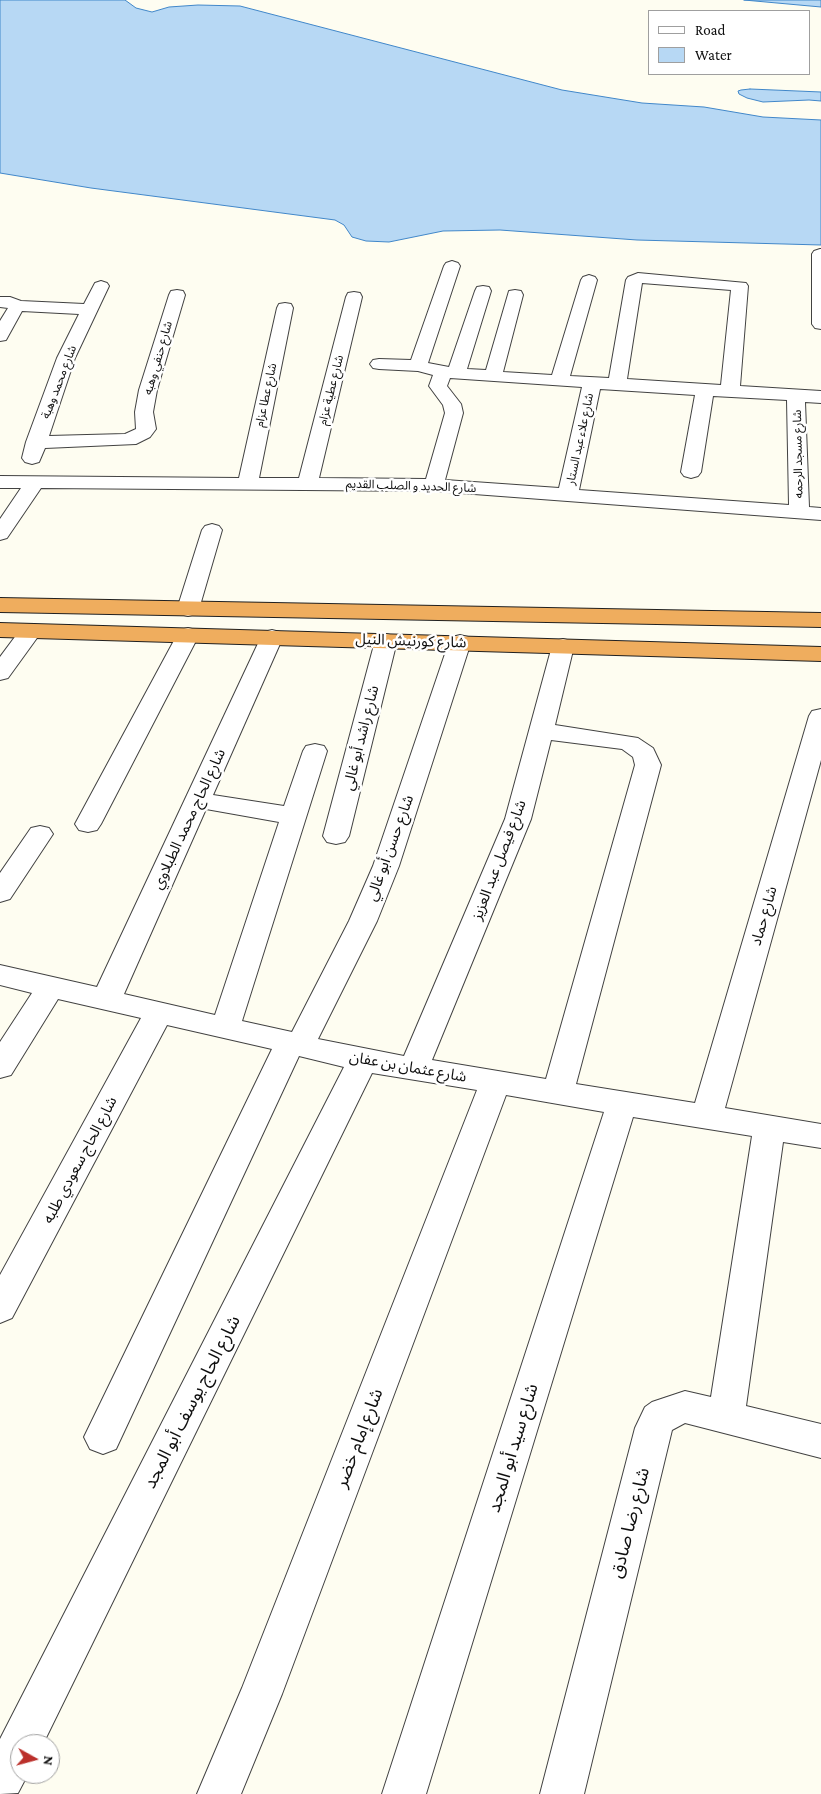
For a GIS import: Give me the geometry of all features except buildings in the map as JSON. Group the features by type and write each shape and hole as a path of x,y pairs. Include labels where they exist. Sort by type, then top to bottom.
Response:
{"highway":[{"name":"شارع كورنيش النيل","path":"0,604 153,609 821,620"},
{"path":"144,634 153,609"},
{"name":"شارع كورنيش النيل","path":"0,630 821,654"}],"street":[{"path":"820,254 821,324"},
{"path":"418,366 452,266"},
{"path":"617,384 634,280 638,278 740,286 730,391"},
{"path":"559,381 589,280"},
{"name":"شارع محمد وهبة","path":"0,534 31,481 36,442 66,358 100,286"},
{"path":"434,485 454,413 452,404 438,386 449,373 483,291"},
{"name":"شارع حنفي وهبه","path":"36,442 129,440 143,433 146,429 144,412 148,390 177,295"},
{"path":"492,376 515,295"},
{"name":"شارع عطية عزام","path":"308,484 354,297"},
{"path":"0,336 8,304 89,310"},
{"name":"شارع عطا عزام","path":"248,483 284,308"},
{"path":"379,364 418,366 449,373 821,397"},
{"name":"شارع علاء عبد الستار","path":"568,495 592,383"},
{"path":"691,472 705,390"},
{"name":"شارع مسجد الرحمه","path":"796,396 799,513"},
{"name":"شارع الحديد و الصلب القديم","path":"0,482 434,485 821,514"},
{"path":"188,609 212,530"},
{"path":"0,673 32,631"},
{"path":"88,824 188,635"},
{"name":"شارع الحاج محمد الطبلاوي","path":"106,1000 272,637"},
{"name":"شارع راشد أبو غالي","path":"336,836 386,641"},
{"name":"شارع حسن أبو غالي","path":"103,1437 295,1044 346,956 386,866 460,642"},
{"name":"شارع فيصل عبد العزيز","path":"414,1068 518,819 563,646"},
{"name":"شارع حماد","path":"707,1117 821,716"},
{"path":"541,732 629,744 644,753 648,765 558,1092"},
{"path":"225,1028 315,751"},
{"path":"197,800 294,816"},
{"path":"0,893 40,834"},
{"name":"شارع عثمان بن عفان","path":"0,975 364,1060 821,1136"},
{"path":"0,1067 52,988"},
{"name":"شارع الحاج سعودي طلبه","path":"0,1308 159,1012"},
{"name":"شارع الحاج يوسف أبو المجد","path":"7,1782 364,1060"},
{"name":"شارع إمام خضر","path":"220,1794 255,1711 496,1082"},
{"name":"شارع سيد أبو المجد","path":"404,1794 622,1103"},
{"path":"726,1417 769,1127"},
{"name":"شارع رضا صادق","path":"562,1794 654,1428 658,1419 665,1413 685,1407 821,1441"}],"water":[{"path":"0,0 125,0 136,8 152,12 169,7 198,5 240,6 562,90 642,103 704,107 763,117 821,120 821,245 637,240 500,230 443,231 389,242 366,241 352,237 344,225 335,220 91,188 0,173"},
{"path":"744,0 821,0 821,7"},
{"path":"750,89 821,92 821,101 763,102 747,98 739,94 738,91"}]}
